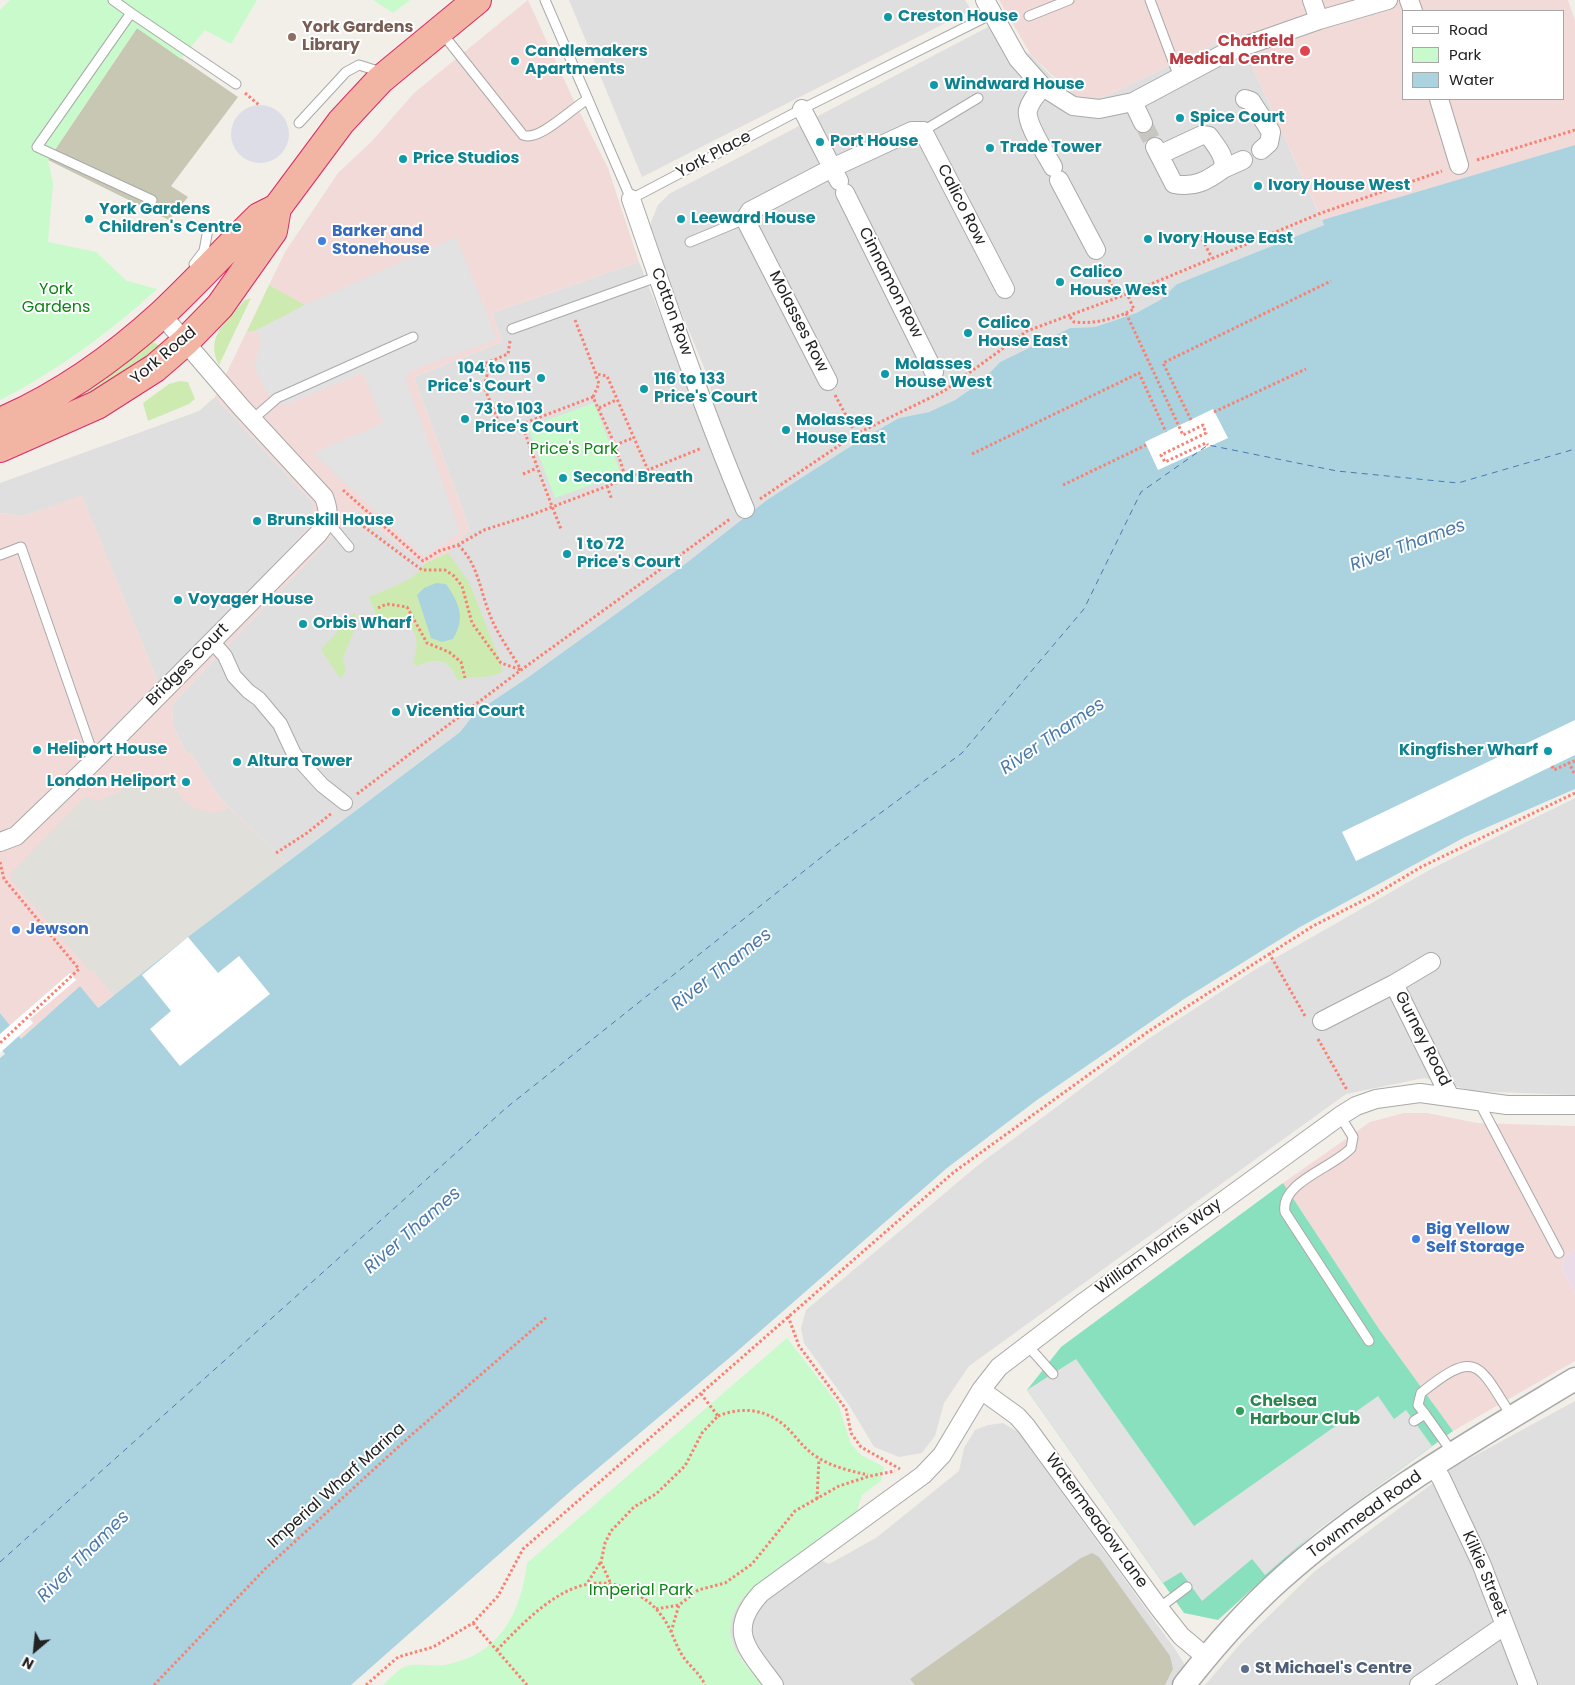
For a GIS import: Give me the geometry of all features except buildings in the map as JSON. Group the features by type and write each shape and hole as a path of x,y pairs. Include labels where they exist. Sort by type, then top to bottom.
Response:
{"highway":[{"name":"York Road","path":"0,422 18,414 71,383 147,323 259,217 277,208 341,122 387,74 477,0"},
{"name":"York Road","path":"0,448 97,405 155,368 185,342 220,306 273,231 277,208"}],"street":[{"path":"1312,0 1319,20"},
{"path":"988,7 1018,59 1043,87 1073,106 1099,109 1133,102 1246,44 1388,0"},
{"path":"1043,87 1033,99 1028,111 1029,122 1096,250"},
{"path":"1245,99 1251,101 1271,132 1269,143 1261,150"},
{"path":"1439,100 1459,165"},
{"path":"1133,102 1143,123"},
{"name":"Cinnamon Row","path":"802,109 934,372"},
{"path":"747,215 839,181 918,131"},
{"name":"Calico Row","path":"918,131 1005,289"},
{"path":"1223,169 1225,164 1219,150 1209,136 1202,135 1157,151 1174,184 1186,187 1199,184 1242,160"},
{"name":"Cotton Row","path":"631,199 657,277 717,442 745,509"},
{"name":"Molasses Row","path":"747,215 828,382"},
{"path":"147,323 185,342 324,497 329,511 325,525"},
{"name":"Bridges Court","path":"0,842 16,836 95,760 325,525"},
{"path":"212,641 225,656 234,676 248,691 259,699 280,724 294,754 322,786 345,803"},
{"name":"Gurney Road","path":"1322,1021 1394,984 1431,962"},
{"name":"Gurney Road","path":"1394,984 1449,1095"},
{"name":"William Morris Way","path":"774,1685 743,1642 741,1629 744,1616 762,1593 923,1475 942,1455 981,1390 999,1367 1084,1302 1340,1116 1356,1106 1396,1094 1420,1092 1506,1105 1575,1105"},
{"name":"Townmead Road","path":"1184,1685 1239,1620 1287,1574 1344,1528 1453,1452 1575,1379"},
{"name":"Watermeadow Lane","path":"981,1390 1017,1416 1026,1426 1159,1608 1181,1636 1206,1657"},
{"name":"Kilkie Street","path":"1433,1466 1442,1478 1481,1563 1528,1685"},
{"path":"1419,1685 1505,1625"}],"lane":[{"path":"113,0 236,84"},
{"path":"545,0 631,199"},
{"path":"1029,16 1069,0"},
{"path":"1150,0 1179,77"},
{"name":"York Place","path":"631,199 802,109 988,7"},
{"path":"131,13 38,147 152,200"},
{"path":"440,31 523,135 528,137 540,134 574,107 588,99"},
{"path":"299,123 346,72 359,65 387,74"},
{"path":"918,131 978,98"},
{"path":"690,242 747,215"},
{"path":"187,270 201,257 208,229"},
{"path":"512,330 657,277"},
{"path":"253,419 277,398 413,337"},
{"path":"325,525 334,529 349,547"},
{"path":"0,555 21,548 95,760"},
{"path":"1479,1101 1559,1253"},
{"path":"1340,1116 1353,1137 1351,1148 1294,1188 1284,1200 1284,1206 1285,1212 1369,1341"},
{"path":"1028,1346 1052,1374"},
{"path":"1453,1452 1418,1405 1421,1393 1455,1368 1467,1365 1478,1369 1486,1376 1512,1417"},
{"path":"1414,1421 1425,1414"},
{"path":"1159,1608 1187,1587"}],"path":[{"path":"254,101 259,106"},
{"path":"276,853 307,833 522,670 745,509 856,434 944,391 1027,331 1070,317 1304,221 1459,165 1575,130"},
{"path":"1200,235 1212,258"},
{"path":"1096,250 1117,298"},
{"path":"1191,420 1163,363 1331,281"},
{"path":"1070,317 1074,322 1087,323 1127,315 1134,309 1127,294"},
{"path":"1127,315 1183,435 1203,425 1206,433 1161,455 1165,462 1206,443 1208,445"},
{"path":"512,330 508,354 484,364 487,375 484,387 503,432 593,397 599,384 575,322"},
{"path":"1022,323 1027,331"},
{"path":"1214,412 1306,369"},
{"path":"972,454 1139,373 1166,432"},
{"path":"596,374 607,376 648,470"},
{"name":"Molasses Row","path":"828,382 856,434"},
{"path":"593,397 615,445 626,478"},
{"path":"599,408 616,400"},
{"path":"522,424 561,529"},
{"path":"615,445 633,438"},
{"path":"1063,485 1146,445"},
{"path":"341,489 423,561 439,551 458,545 484,530 606,486 704,447"},
{"path":"523,474 537,468"},
{"path":"606,486 612,500"},
{"path":"355,520 422,570 445,570 454,576 462,586 472,623 501,663 522,670"},
{"path":"458,545 467,553 482,589 490,616 522,670"},
{"path":"378,608 387,604 407,607 427,643 449,652 460,662 465,678"},
{"path":"1552,766 1554,770 1575,761"},
{"path":"1570,763 1575,775"},
{"path":"366,1685 398,1657 433,1647 473,1623 498,1596 523,1549 954,1172 1149,1031 1314,926 1376,894 1421,867 1575,793"},
{"path":"0,862 4,879 79,970 0,1043"},
{"path":"656,1609 679,1605 698,1590 725,1584 752,1564 795,1512 839,1486 870,1476 903,1470 861,1447 851,1433 846,1409 799,1346 788,1316"},
{"name":"Imperial Wharf Marina","path":"154,1685 265,1569 408,1438 547,1318"},
{"path":"701,1394 718,1416"},
{"path":"588,1582 601,1562 605,1543 611,1531 634,1507 656,1494 685,1466 702,1433 718,1416 733,1410 755,1409 771,1417 791,1431 804,1448 819,1459 842,1469 870,1476"},
{"path":"817,1499 819,1459"},
{"path":"601,1562 610,1582"},
{"path":"497,1650 533,1615 569,1590 588,1582 610,1582 626,1588 656,1609 671,1632 682,1656 702,1677 705,1685"},
{"path":"671,1632 679,1605"},
{"path":"473,1623 527,1685"}],"shaded area":[{"path":"528,0 574,101 608,168 639,262 492,313 502,342 414,377 470,530 448,553 424,564 376,527 358,509 172,704 173,725 185,751 193,756 219,797 286,863 97,1008 80,986 21,1039 0,1013 0,513 24,516 82,495 158,682 164,683 312,524 314,504 215,397 285,252 338,173 372,141 414,93"},
{"path":"569,0 965,0 971,10 642,177"},
{"path":"999,0 1568,0 1575,21 1575,145 1322,220 1237,33 1102,98 1086,98 1071,93 1031,55"},
{"path":"988,27 1031,55 1054,79 1102,98 1237,33 1324,225 1177,284 1160,300 1136,313 1095,327 1070,328 1000,362 981,382 955,400 929,412 899,418 862,439 753,511 716,417 709,380 651,237 651,222 658,205 669,194"},
{"path":"137,28 238,97 171,186 188,197 169,220 48,160"},
{"path":"260,105 271,107 284,118 289,134 287,145 276,158 260,163 249,161 236,150 231,134 233,123 244,110"},
{"path":"456,237 497,339 410,371 405,378 460,532 424,557 313,453 383,423 363,373 284,405 266,391 254,366 261,344 257,330 305,305"},
{"path":"639,262 742,520 685,564 527,678 475,713 460,732 286,863 219,797 193,756 185,751 173,725 172,704 358,509 376,527 424,564 470,530 414,377 502,342 492,313"},
{"path":"215,397 314,504 312,524 164,683 158,682 82,496 24,516 0,513 0,483 199,411"},
{"path":"165,774 163,782 172,784 184,801 194,808 213,813 229,808 286,863 114,996 94,971 90,971 11,879 11,873 85,797 98,801 119,792 133,778 132,776 146,778"},
{"path":"1575,798 1575,1095 1473,1091 1424,1078 1346,1094 969,1366 944,1403 935,1436 922,1453 899,1457 874,1447 849,1405 804,1343 801,1328 806,1310 977,1166 1148,1039 1256,969 1433,868"},
{"path":"1404,1113 1427,1113 1477,1123 1575,1126 1575,1250 1564,1258 1562,1269 1575,1293 1575,1361 1453,1431 1379,1329 1283,1183 1370,1122"},
{"path":"1575,1250 1575,1293 1562,1269 1564,1258"},
{"path":"1076,1359 1194,1526 1378,1396 1394,1419 1406,1410 1432,1446 1317,1530 1265,1575 1252,1559 1202,1601 1181,1572 1163,1583 1027,1390"},
{"path":"1575,1401 1575,1685 1205,1685 1242,1642 1315,1571 1456,1466"},
{"path":"1003,1423 1018,1432 1177,1652 1186,1667 1171,1685 762,1685 735,1650 729,1630 733,1612 744,1596 811,1545 821,1560 829,1564 876,1538 959,1471 964,1448 975,1430 988,1425"},
{"path":"1092,1553 1099,1557 1170,1656 1173,1669 1165,1685 915,1685 910,1679 1081,1558"}],"green space":[{"name":"York Gardens","path":"10,0 257,0 231,44 205,30 181,59 137,28 48,160 53,184 48,242 96,252 127,281 157,289 82,350 21,389 0,400 0,10"},
{"path":"373,0 410,0 393,13"},
{"path":"269,285 305,305 257,330 247,332"},
{"path":"251,298 219,365 214,346 216,338 225,322 245,300"},
{"path":"151,341 160,346 113,381 73,405 0,433"},
{"path":"180,381 188,382 195,399 189,404 148,421 143,403 169,384"},
{"name":"Price's Park","path":"594,403 621,474 555,498 528,427"},
{"path":"448,553 469,582 501,663 502,672 486,677 458,681 451,668 442,662 430,661 416,666 413,662 417,643 412,628 406,623 399,621 379,622 369,597 409,579 424,564"},
{"path":"355,612 357,623 343,658 346,672 340,678 321,650"},
{"name":"Chelsea Harbour Club","path":"1283,1183 1379,1329 1453,1431 1317,1530 1218,1620 1184,1613 1027,1390 1061,1347"},
{"name":"Imperial Park","path":"787,1338 838,1404 851,1444 861,1455 884,1467 881,1481 862,1495 856,1514 744,1596 736,1610 731,1623 733,1644 744,1663 762,1685 383,1685 404,1667 445,1665 464,1660 480,1652 493,1642 513,1615 524,1582 527,1563"}],"water":[{"name":"River Thames","path":"1575,145 1575,789 1465,837 1300,927 1184,999 1037,1100 947,1168 734,1354 572,1490 351,1685 0,1685 0,1058 5,1054 0,1048 0,1013 21,1039 80,986 98,1008 188,937 460,732 475,713 527,678 685,564 767,500 862,439 899,418 929,412 955,400 981,382 1000,362 1070,328 1095,327 1136,313 1160,300 1177,284 1324,225 1322,220"},
{"path":"436,583 446,584 457,604 460,617 453,639 442,642 431,638 417,595 424,588"}],"pier":[{"path":"1213,409 1228,438 1158,470 1145,442"},
{"path":"1575,720 1575,755 1356,861 1342,832"},
{"path":"188,937 218,973 239,956 270,994 180,1066 150,1029 171,1011 142,975"},
{"path":"70,973 76,980 30,1019 33,1023 0,1053 0,1034"}],"ferry route":[{"path":"0,1562 506,1108 833,848 962,753 1084,609 1141,492 1208,445 1337,471 1458,483 1575,449"}],"tunnel":[{"path":"1143,123 1155,147"}],"place":[{"name":"Creston House","path":"888,17"},
{"name":"York Gardens Library","path":"292,37"},
{"name":"Chatfield Medical Centre","path":"1305,51"},
{"name":"Candlemakers Apartments","path":"515,61"},
{"name":"Windward House","path":"934,85"},
{"name":"Spice Court","path":"1180,118"},
{"name":"Port House","path":"820,142"},
{"name":"Trade Tower","path":"990,148"},
{"name":"Price Studios","path":"403,159"},
{"name":"Ivory House West","path":"1258,186"},
{"name":"York Gardens Children's Centre","path":"89,219"},
{"name":"Leeward House","path":"681,219"},
{"name":"Ivory House East","path":"1148,239"},
{"name":"Barker and Stonehouse","path":"322,241"},
{"name":"Calico House West","path":"1060,282"},
{"name":"Calico House East","path":"968,333"},
{"name":"Molasses House West","path":"885,374"},
{"name":"104 to 115 Price's Court","path":"541,378"},
{"name":"116 to 133 Price's Court","path":"644,389"},
{"name":"73 to 103 Price's Court","path":"465,419"},
{"name":"Molasses House East","path":"786,430"},
{"name":"Second Breath","path":"563,478"},
{"name":"Brunskill House","path":"257,521"},
{"name":"1 to 72 Price's Court","path":"567,554"},
{"name":"Voyager House","path":"178,600"},
{"name":"Orbis Wharf","path":"303,624"},
{"name":"Vicentia Court","path":"396,712"},
{"name":"Heliport House","path":"37,750"},
{"name":"Kingfisher Wharf","path":"1548,751"},
{"name":"Altura Tower","path":"237,762"},
{"name":"London Heliport","path":"186,782"},
{"name":"Jewson","path":"16,930"},
{"name":"Big Yellow Self Storage","path":"1416,1239"},
{"name":"Chelsea Harbour Club","path":"1240,1411"},
{"name":"St Michael's Centre","path":"1245,1669"}]}
